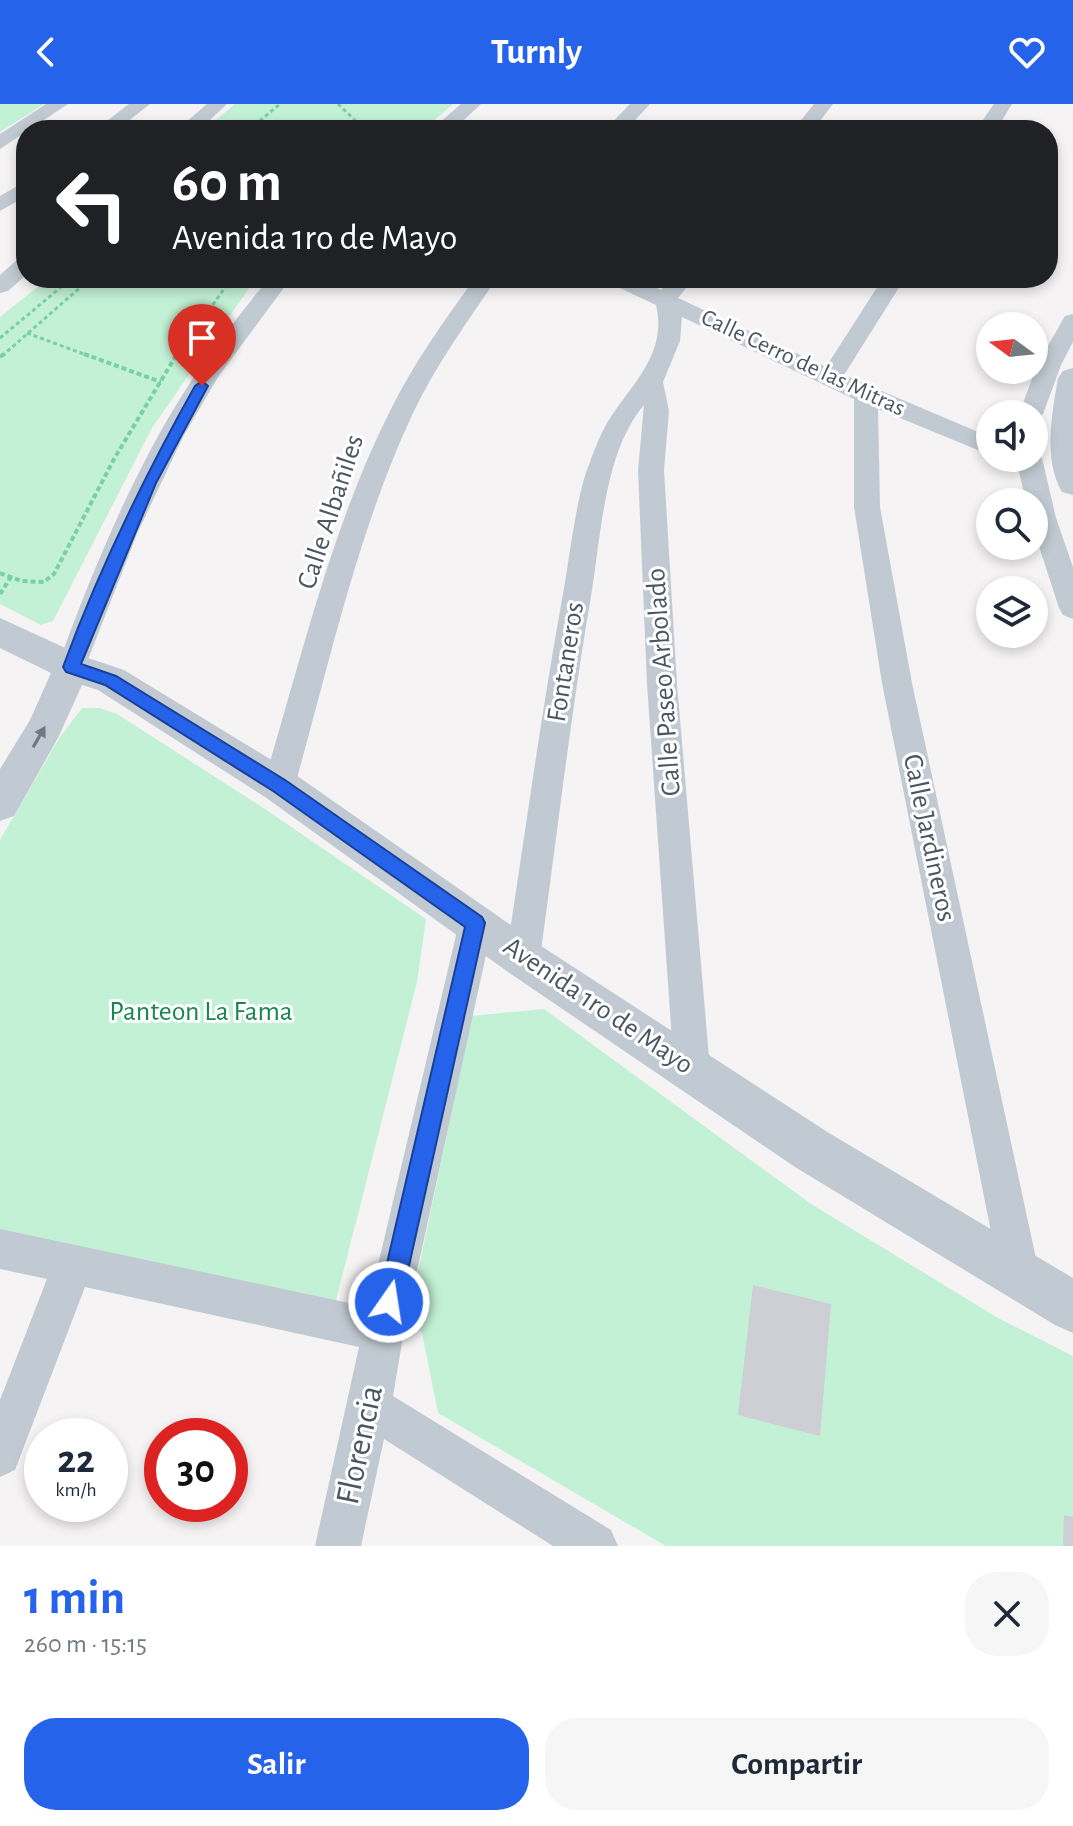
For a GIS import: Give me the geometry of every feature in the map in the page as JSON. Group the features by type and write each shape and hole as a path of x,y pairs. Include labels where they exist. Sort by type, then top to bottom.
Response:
{"street":[{"path":"35,120 59,104"},
{"path":"119,120 141,104"},
{"path":"199,120 218,104"},
{"path":"453,120 472,104"},
{"path":"625,120 641,104"},
{"path":"811,120 824,104"},
{"path":"0,286 16,272"},
{"path":"0,804 45,727 148,483 188,406 242,326 272,288"},
{"name":"Calle Albañiles","path":"279,785 363,508 391,433 427,363 479,288"},
{"name":"Calle Cerro de las Mitras","path":"640,288 866,395 976,441"},
{"path":"666,299 675,288"},
{"path":"831,378 888,288"},
{"name":"Calle Paseo Arbolado","path":"666,299 671,320 668,341 651,382 657,411 651,470 662,684 692,1069"},
{"path":"1036,400 1049,365 1073,321"},
{"path":"1073,378 1066,414 1068,466 1073,484"},
{"name":"Fontaneros","path":"523,958 567,652 597,480 617,427 631,404 651,382"},
{"name":"Calle Jardineros","path":"866,395 867,507 897,683 1020,1277"},
{"path":"1031,472 1073,608"},
{"name":"Avenida 1ro de Mayo","path":"0,632 72,667 111,680 279,785 523,958 812,1150 1073,1307"},
{"name":"Florencia","path":"338,1546 370,1406 383,1331 476,923"},
{"path":"0,1249 383,1331"},
{"path":"0,1455 73,1265"},
{"path":"370,1406 595,1546"}],"path":[{"path":"261,120 280,104"},
{"path":"338,104 355,120"},
{"path":"0,338 60,288"},
{"path":"0,357 79,288"},
{"path":"0,573 21,581 44,582 54,574 161,382 204,313 224,288"},
{"path":"27,333 161,382"},
{"path":"0,594 11,577"}],"green space":[{"path":"0,104 44,104 16,120 0,132"},
{"path":"235,104 453,104 435,120 216,120"},
{"path":"36,288 249,288 152,428 53,621 41,625 0,604 0,317"},
{"name":"Panteon La Fama","path":"82,708 100,708 117,714 262,807 426,919 417,982 333,1312 0,1231 0,840 60,737"},
{"path":"544,1009 811,1204 998,1318 1073,1356 1073,1546 666,1546 438,1413 422,1333 408,1319 472,1016"}],"building":[{"path":"753,1285 831,1304 820,1436 738,1415"},
{"path":"1064,1515 1073,1517 1073,1546 1063,1546"}],"route":[{"path":"202,386 188,406 148,483 72,667 111,680 279,785 476,923 389,1302"}]}
